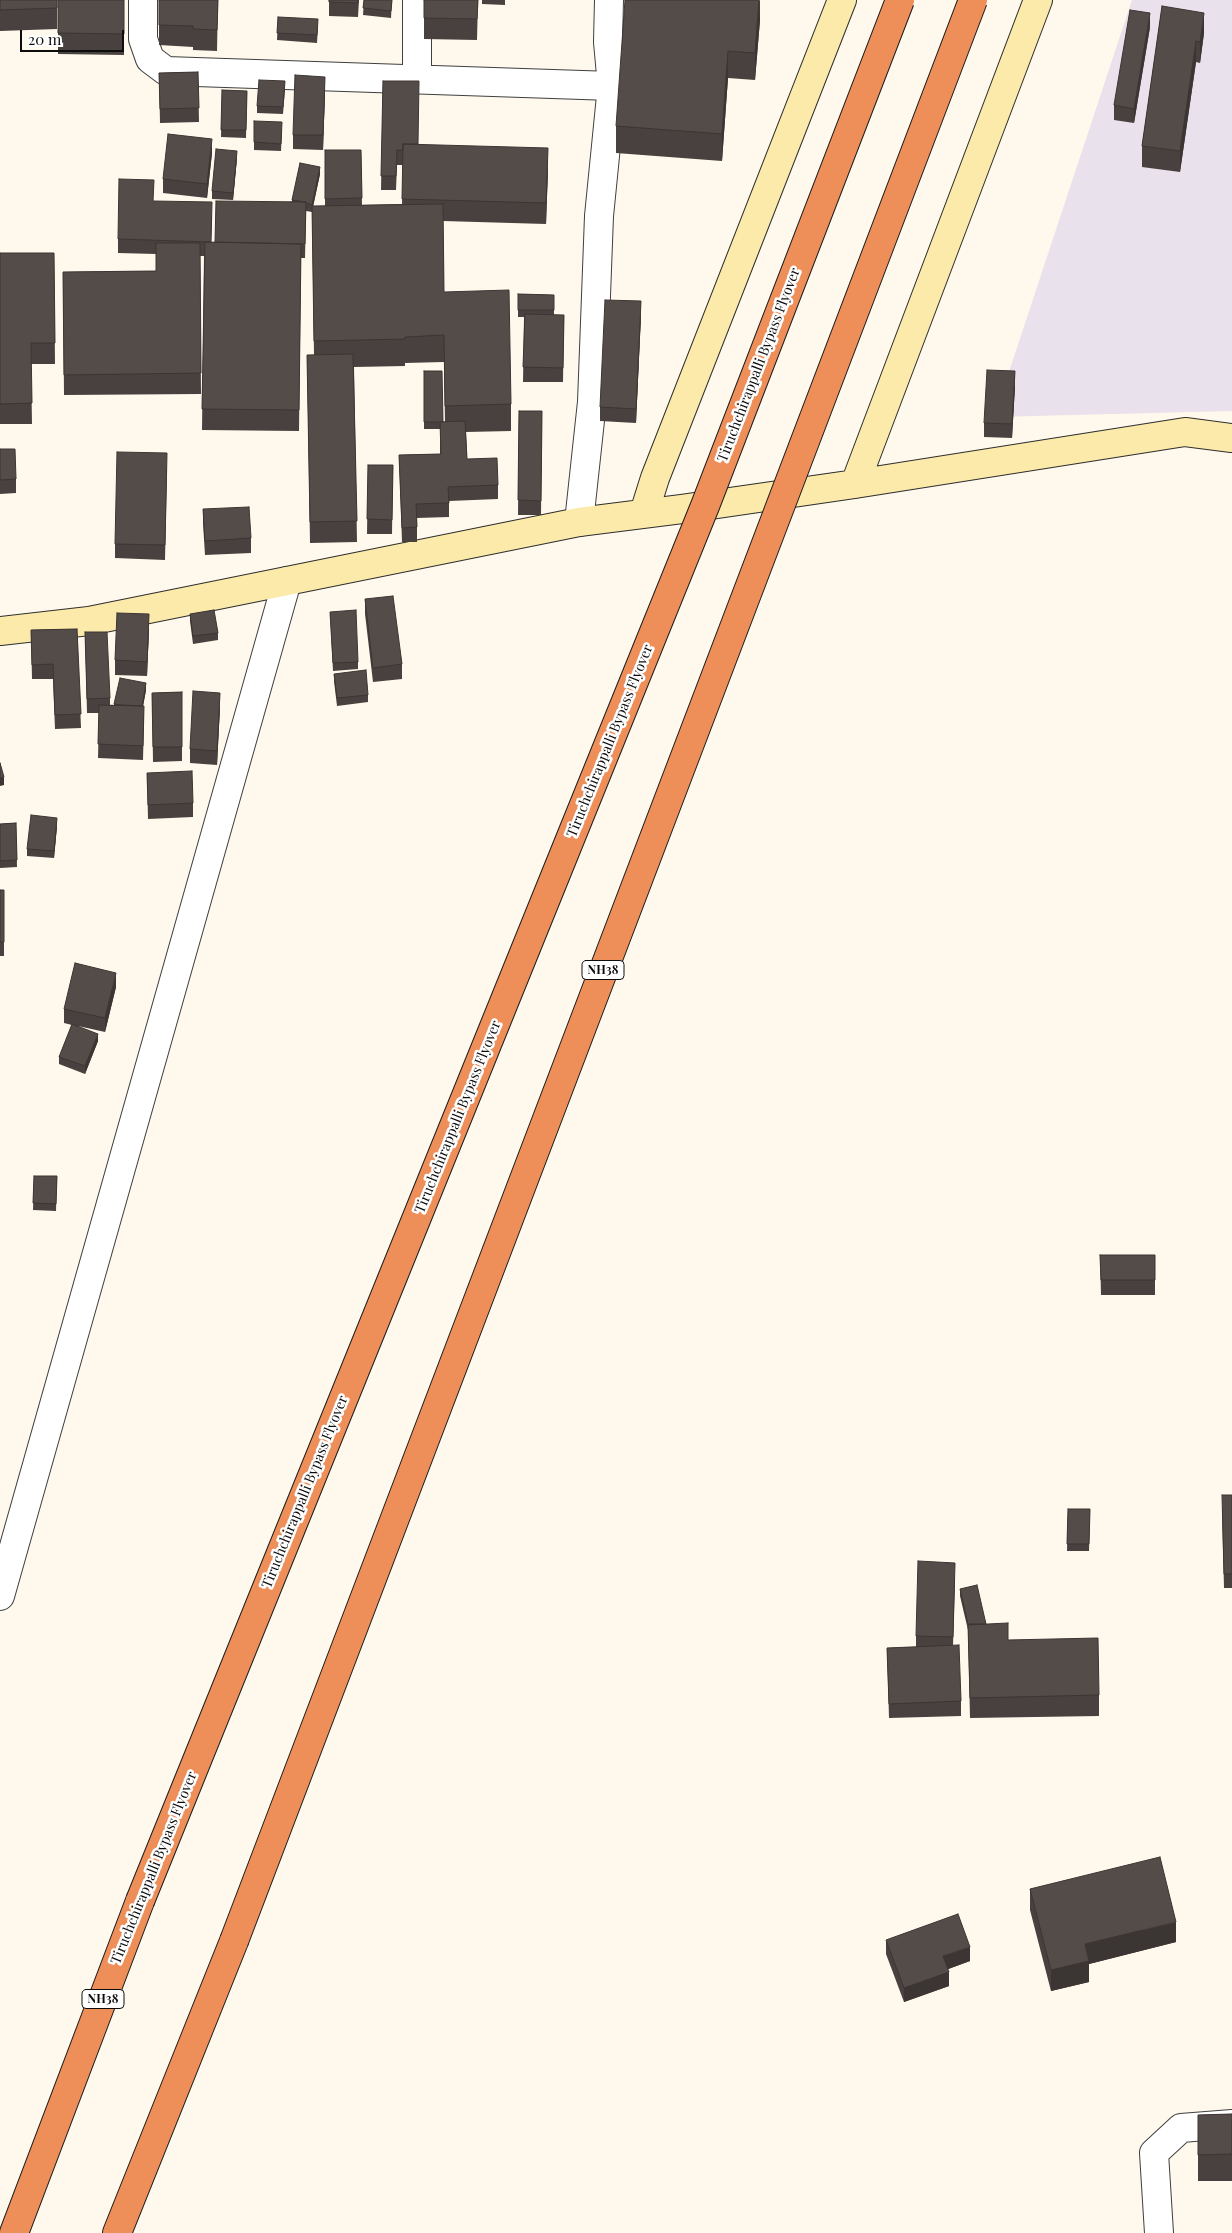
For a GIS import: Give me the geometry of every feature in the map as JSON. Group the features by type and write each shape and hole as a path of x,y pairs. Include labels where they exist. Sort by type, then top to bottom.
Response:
{"highway":[{"name":"Tiruchchirappalli Bypass Flyover","path":"14,2233 140,1901 705,506 900,0"},
{"name":"NH38","path":"116,2233 234,1941 973,0"}],"street":[{"path":"143,0 143,39 150,59 166,71 612,86"},
{"path":"417,79 418,0"},
{"path":"579,522 592,402 599,216 612,86 608,42 609,0"},
{"path":"644,514 655,478 842,0"},
{"path":"855,484 1038,0"},
{"path":"0,632 89,621 579,522 855,484 1185,432 1232,438"},
{"path":"0,1596 287,581"},
{"path":"1159,2233 1154,2153 1181,2128 1232,2124"}],"shaded area":[{"path":"1132,0 1232,0 1232,411 994,417"}],"building":[{"path":"0,0 57,0 57,8 0,10"},
{"path":"58,0 124,0 124,34 58,33"},
{"path":"159,0 218,0 217,30 193,29 193,26 159,25"},
{"path":"329,0 358,0 358,3 329,2"},
{"path":"364,0 392,0 391,11 363,8"},
{"path":"424,0 478,0 477,19 424,18"},
{"path":"625,0 759,0 755,53 728,51 722,134 616,126"},
{"path":"1162,6 1204,13 1200,42 1196,41 1180,151 1142,146"},
{"path":"1130,10 1150,13 1134,109 1114,105"},
{"path":"278,17 318,19 317,35 277,33"},
{"path":"198,72 199,108 160,109 159,73"},
{"path":"295,75 325,77 323,135 293,135"},
{"path":"259,80 285,81 283,107 257,106"},
{"path":"383,81 419,81 418,144 403,144 403,150 397,150 396,176 381,176"},
{"path":"222,90 247,91 246,130 221,130"},
{"path":"254,121 282,122 281,144 254,142"},
{"path":"168,134 212,139 207,184 163,179"},
{"path":"403,144 548,148 546,203 402,199"},
{"path":"216,149 237,151 233,193 212,191"},
{"path":"325,150 361,150 362,198 325,199"},
{"path":"300,163 320,167 312,205 292,200"},
{"path":"119,179 154,180 153,201 212,202 211,242 118,239"},
{"path":"216,201 306,202 305,244 215,242"},
{"path":"443,204 444,292 509,290 511,404 445,406 444,335 405,337 405,339 314,341 312,206"},
{"path":"205,242 301,244 299,410 202,409"},
{"path":"156,243 200,243 201,373 64,375 63,272 156,271"},
{"path":"0,253 54,253 55,343 31,343 32,403 0,404"},
{"path":"518,294 554,295 554,310 518,310"},
{"path":"605,300 641,301 636,409 600,407"},
{"path":"525,314 564,315 563,368 523,367"},
{"path":"353,354 357,521 310,522 307,355"},
{"path":"987,370 1015,371 1012,424 984,423"},
{"path":"424,371 442,371 443,422 424,422"},
{"path":"519,411 542,411 541,501 518,500"},
{"path":"465,421 467,459 497,458 498,485 448,487 449,503 416,504 417,527 402,528 399,455 441,454 440,422"},
{"path":"0,449 15,449 16,479 0,480"},
{"path":"117,452 167,453 165,545 115,544"},
{"path":"368,465 393,465 392,520 367,519"},
{"path":"249,507 251,538 205,541 203,509"},
{"path":"393,596 402,664 373,668 365,599"},
{"path":"214,610 218,633 193,636 190,614"},
{"path":"356,610 358,662 333,663 330,612"},
{"path":"117,613 149,614 147,662 115,660"},
{"path":"77,629 81,714 55,715 53,664 32,665 31,630"},
{"path":"85,632 107,632 110,698 87,699"},
{"path":"366,670 368,695 337,698 334,674"},
{"path":"120,678 146,683 142,706 114,704"},
{"path":"193,691 220,693 217,751 190,749"},
{"path":"182,692 182,747 153,747 152,693"},
{"path":"99,705 144,706 143,746 98,744"},
{"path":"0,763 4,777 0,778"},
{"path":"192,771 193,803 148,805 147,773"},
{"path":"31,815 57,818 54,851 27,849"},
{"path":"16,823 17,860 0,861 0,824"},
{"path":"0,890 4,890 4,942 0,942"},
{"path":"75,963 116,973 105,1018 64,1009"},
{"path":"72,1024 98,1034 85,1066 59,1057"},
{"path":"34,1176 57,1176 56,1204 33,1203"},
{"path":"1100,1255 1155,1255 1155,1280 1101,1280"},
{"path":"1222,1495 1232,1495 1232,1574 1224,1574"},
{"path":"1068,1509 1090,1509 1089,1544 1067,1544"},
{"path":"918,1561 955,1563 953,1637 916,1636"},
{"path":"977,1585 986,1624 968,1624 960,1589"},
{"path":"1008,1623 1008,1640 1098,1638 1099,1695 970,1698 968,1625"},
{"path":"959,1645 961,1701 889,1704 887,1648"},
{"path":"1160,1857 1176,1922 1085,1944 1089,1961 1051,1970 1030,1889"},
{"path":"958,1914 970,1947 943,1956 949,1972 904,1988 886,1940"},
{"path":"1232,2114 1232,2154 1198,2155 1198,2115"}]}
